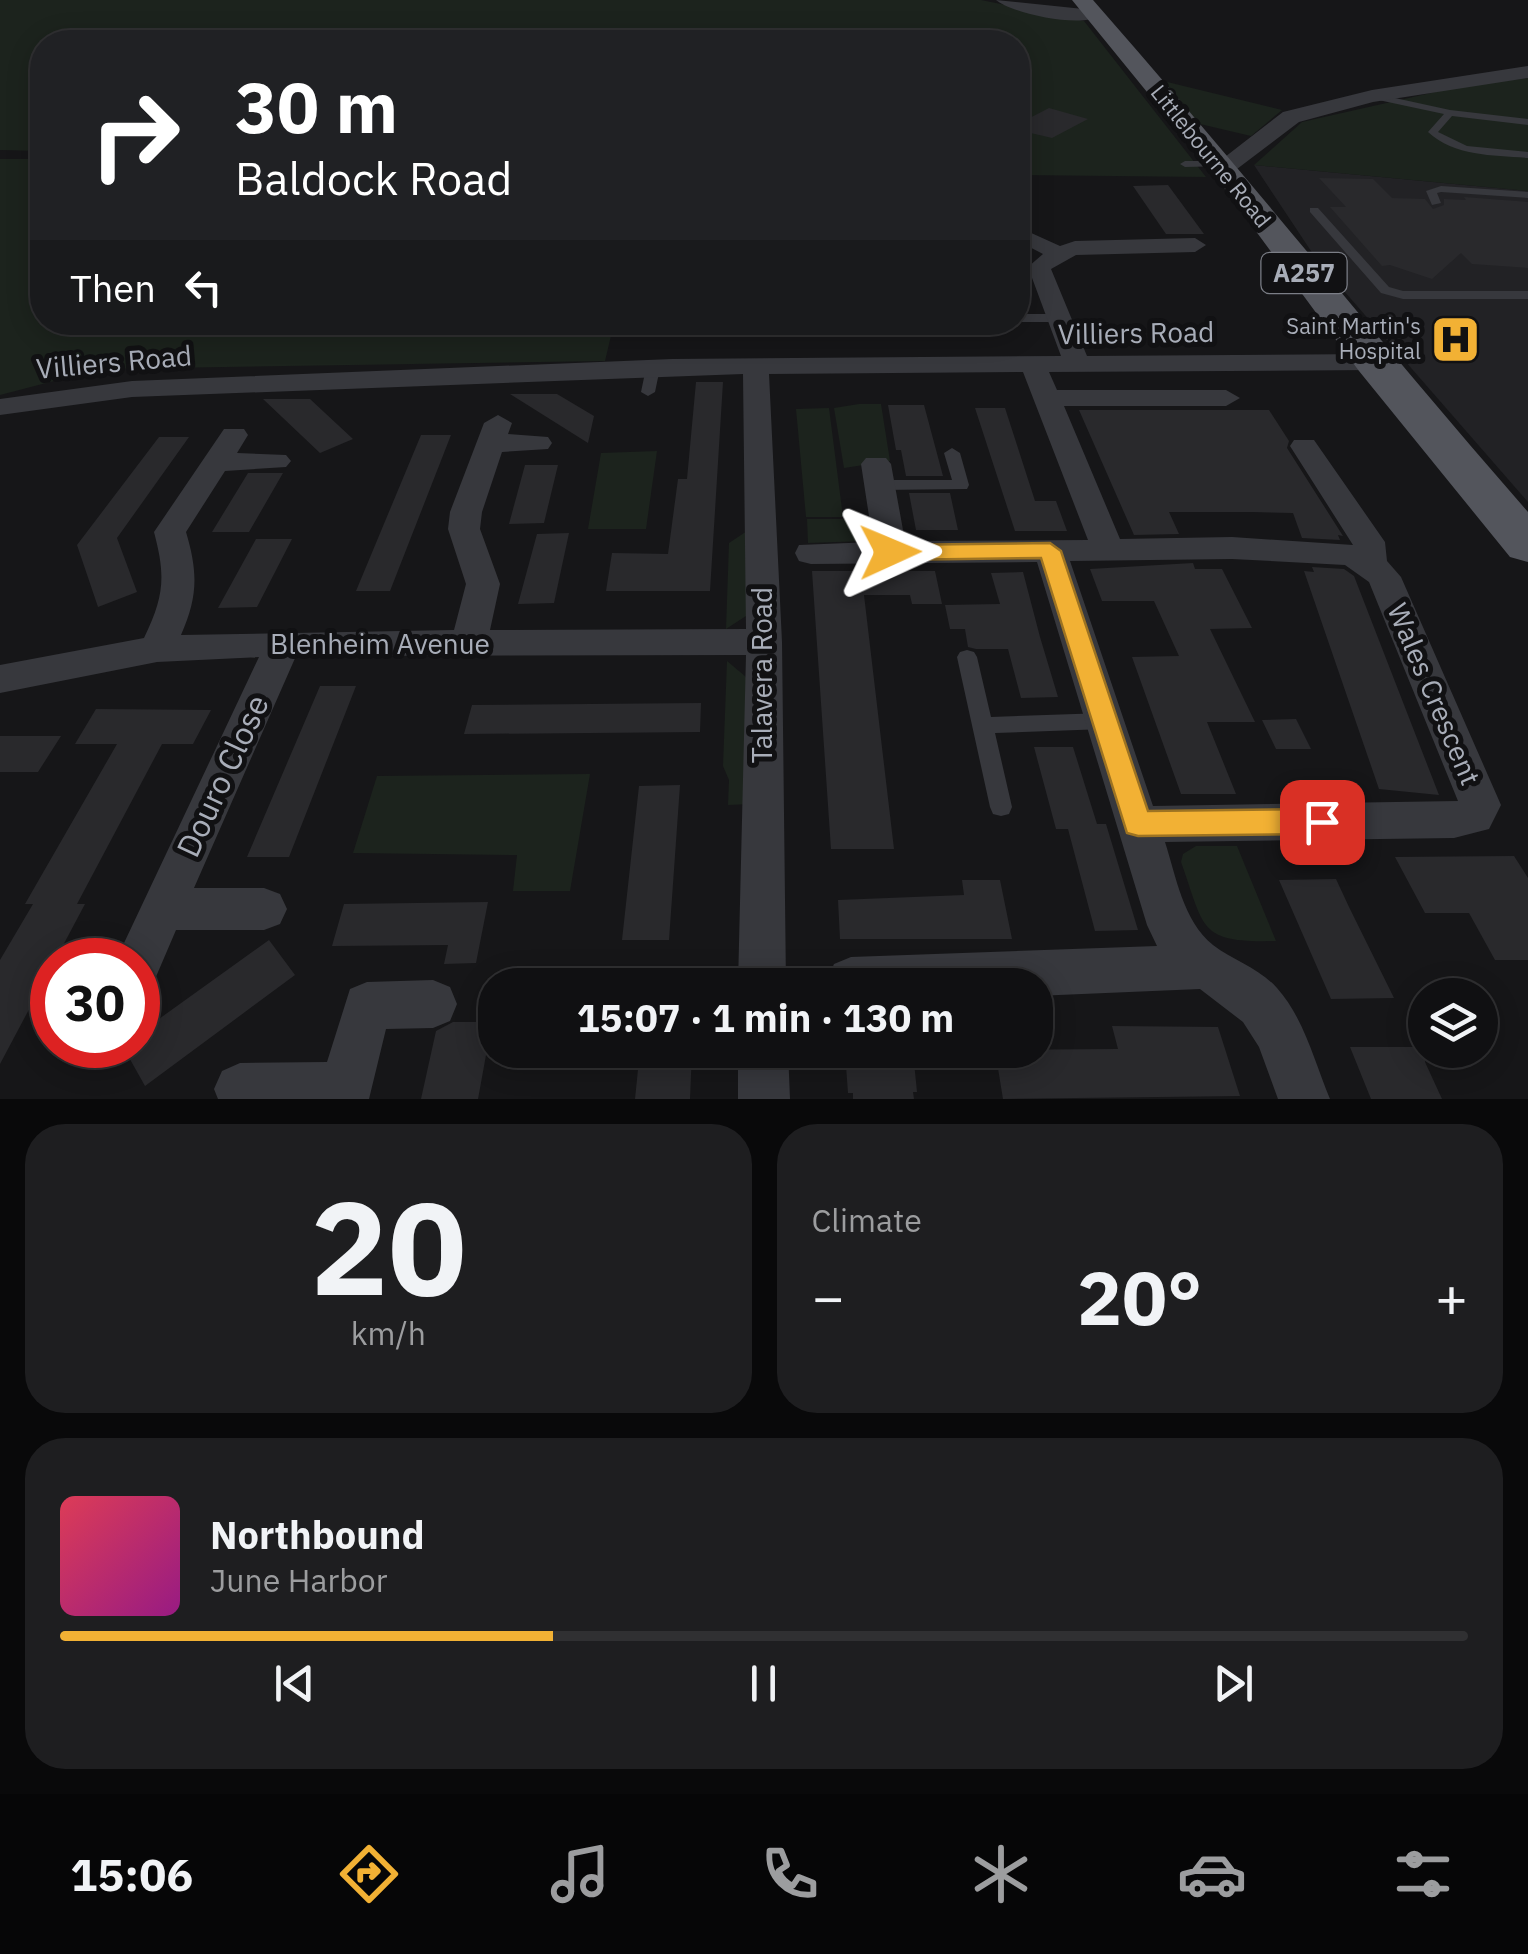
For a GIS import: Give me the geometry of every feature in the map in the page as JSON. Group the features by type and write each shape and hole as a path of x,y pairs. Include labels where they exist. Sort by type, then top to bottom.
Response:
{"main road":[{"name":"Littlebourne Road","path":"1087,8 1528,545"}],"street":[{"path":"1004,0 1054,14 1087,8"},
{"path":"1208,158 1258,141 1291,117 1372,96 1528,72"},
{"path":"1208,158 1258,141"},
{"path":"1078,366 1038,261 1091,246 1151,238 1195,245"},
{"name":"Villiers Road","path":"0,407 132,389 651,380 756,366 1374,362"},
{"name":"Talavera Road","path":"756,366 764,642 762,968"},
{"path":"1034,367 1108,550"},
{"path":"1047,398 1226,398"},
{"path":"470,643 482,584 464,529 494,433 538,443"},
{"path":"811,554 1257,550 1350,555 1371,564 1369,542 1304,446"},
{"path":"157,648 182,595 183,576 170,532 225,448 276,461"},
{"path":"878,475 890,552"},
{"path":"1050,551 1170,925 1180,946 1200,967 1249,994 1263,1010 1276,1031 1304,1099"},
{"name":"Wales Crescent","path":"1138,824 1454,820 1474,816 1480,805 1476,792 1384,577 1371,564"},
{"name":"Blenheim Avenue","path":"0,678 157,648 284,643 764,642"},
{"name":"Douro Close","path":"149,938 284,643"},
{"path":"162,908 264,909"},
{"path":"1053,972 1200,967"},
{"path":"240,1089 344,1094 367,1006 434,1004"},
{"path":"763,1068 764,1099"}],"lane":[{"path":"1372,96 1450,113 1528,122"},
{"path":"1509,120 1526,107"},
{"path":"1450,113 1433,132 1439,138 1456,146 1528,155"},
{"path":"1436,203 1431,191 1441,189 1528,195"},
{"path":"1314,210 1385,290 1402,295 1528,295"},
{"path":"1030,318 1058,318"},
{"path":"878,475 961,484 952,453"},
{"path":"968,657 1001,807"},
{"path":"984,725 1105,721"}],"shaded area":[{"path":"0,0 981,0 1084,21 1206,177 1030,175 1030,30 30,30 30,151 0,150"},
{"path":"1528,78 1528,191 1254,165 1302,122 1462,86"},
{"path":"1159,80 1282,110 1251,136 1200,124"},
{"path":"0,159 30,159 30,335 611,335 605,361 100,369 0,395"},
{"name":"Saint Martin's Hospital","path":"1254,165 1528,191 1528,502 1317,260"},
{"path":"881,404 890,461 844,468 834,408"},
{"path":"829,408 843,517 806,517 796,409"},
{"path":"657,451 646,529 588,529 601,453"},
{"path":"807,519 878,519 877,531 865,541 808,543"},
{"path":"747,531 749,614 726,629 729,543"},
{"path":"727,661 752,682 750,804 728,805 729,780 723,766"},
{"path":"590,774 570,891 513,891 517,855 353,853 377,776"},
{"path":"1196,846 1237,846 1276,941 1218,935 1208,927 1195,903 1181,862 1183,854"}],"building":[{"path":"1049,108 1088,119 1052,138 1030,133 1030,118"},
{"path":"1319,178 1373,179 1392,198 1425,199 1433,209 1444,205 1444,199 1466,200 1464,197 1528,202 1528,268 1472,264 1461,253 1432,279 1382,266 1330,207 1346,207"},
{"path":"1168,185 1204,234 1166,234 1133,186"},
{"path":"696,382 723,382 710,591 606,591 612,553 668,554 678,479 687,479"},
{"path":"510,394 557,394 594,416 588,443"},
{"path":"263,399 310,399 353,439 320,453"},
{"path":"888,405 924,405 943,476 906,476 901,450 896,450"},
{"path":"975,408 1005,408 1035,501 1056,501 1067,531 1015,531"},
{"path":"1079,410 1269,410 1289,441 1287,448 1343,536 1338,535 1340,540 1302,538 1293,513 1252,512 1169,512 1179,534 1134,535"},
{"path":"421,435 451,435 390,591 356,591"},
{"path":"159,437 189,437 117,538 137,592 98,607 77,545"},
{"path":"525,465 558,465 544,523 509,524"},
{"path":"248,473 283,473 249,532 212,532"},
{"path":"909,493 950,493 958,530 916,530"},
{"path":"569,533 554,603 518,604 537,534"},
{"path":"256,539 292,539 257,607 218,608"},
{"path":"1193,563 1195,569 1222,569 1252,628 1210,629 1255,722 1207,722 1236,794 1181,794 1132,657 1179,656 1154,601 1102,601 1090,569"},
{"path":"1312,567 1344,569 1354,576 1439,795 1379,789 1304,571 1314,572"},
{"path":"812,571 935,571 942,604 912,604 910,595 864,595 894,849 831,849"},
{"path":"1023,572 1058,697 1021,698 1008,649 968,647 965,629 950,629 945,605 1000,604 991,573"},
{"path":"320,686 356,686 289,857 247,857"},
{"path":"701,703 700,732 464,734 472,705"},
{"path":"96,709 211,710 193,744 162,744 77,904 85,904 67,938 30,938 30,1008 0,1064 0,960 33,904 25,904 117,744 75,744"},
{"path":"1296,719 1311,749 1276,749 1262,720"},
{"path":"0,736 61,736 38,772 0,772"},
{"path":"1034,747 1073,747 1097,824 1106,824 1138,930 1095,931 1068,829 1056,829"},
{"path":"680,785 669,940 622,940 639,786"},
{"path":"1514,856 1528,878 1528,960 1495,960 1469,913 1425,913 1395,857"},
{"path":"1336,879 1394,998 1331,999 1279,880"},
{"path":"962,880 1000,880 1012,939 840,939 838,900 964,895"},
{"path":"488,902 476,963 444,964 448,945 332,946 344,904"},
{"path":"269,940 295,975 145,1086 135,1068 160,1068 160,1018"},
{"path":"453,1022 478,1022 478,1068 484,1068 478,1099 421,1099 436,1031"},
{"path":"1112,1026 1218,1027 1240,1096 1003,1099 998,1068 1053,1068 1053,1050 1118,1049"},
{"path":"1350,1047 1408,1047 1408,1068 1428,1068 1442,1099 1371,1099"},
{"path":"638,1068 691,1068 690,1099 635,1099"},
{"path":"846,1068 915,1068 914,1099 853,1099 853,1093 848,1093"}],"place":[{"name":"Saint Martin's Hospital","path":"1456,339"}],"route":[{"path":"890,552 1050,551 1138,824 1322,822"}]}
